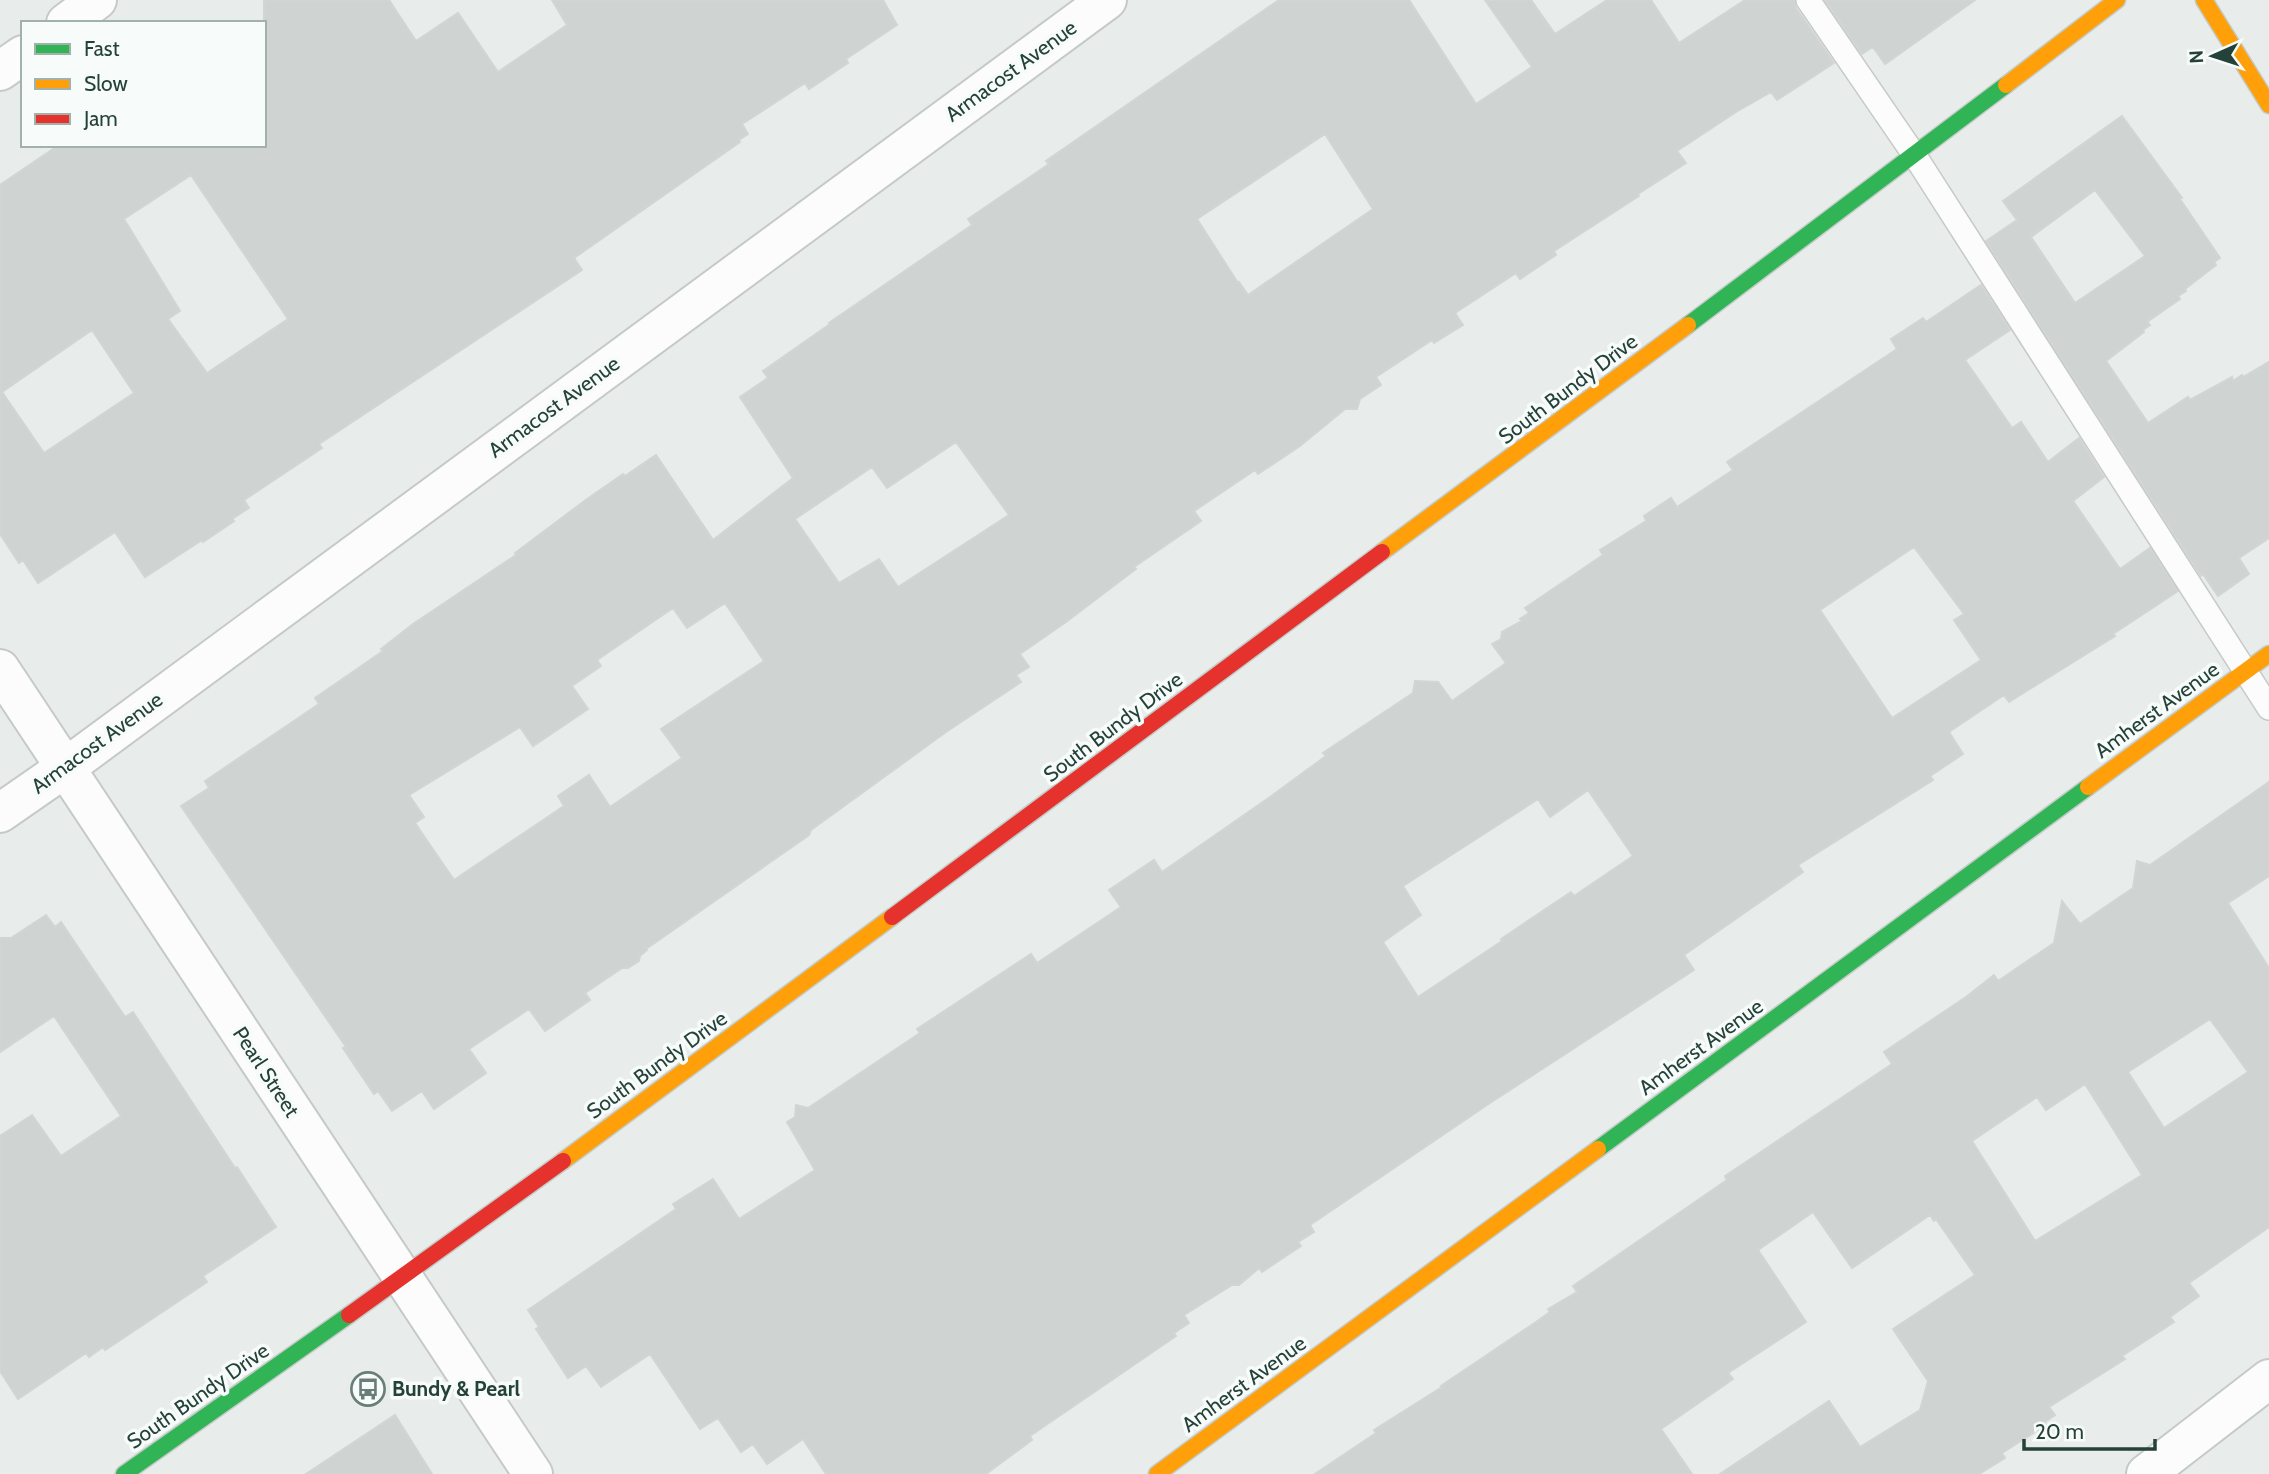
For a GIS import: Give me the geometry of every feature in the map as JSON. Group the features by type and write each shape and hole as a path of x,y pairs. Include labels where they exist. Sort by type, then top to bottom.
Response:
{"main road":[{"name":"South Bundy Drive","path":"124,1474 402,1278 707,1054 1915,156 2117,0"},
{"path":"2204,0 2269,104"},
{"name":"Amherst Avenue","path":"1157,1474 2269,654"}],"street":[{"path":"69,21 97,0"},
{"name":"Armacost Avenue","path":"0,813 65,768 1107,0"},
{"path":"0,71 21,56"},
{"name":"Pearl Street","path":"0,669 533,1474"},
{"path":"2146,1474 2269,1379"}],"lane":[{"path":"1808,0 1915,156 2269,708"}],"building":[{"path":"264,0 389,0 416,41 458,13 498,72 567,25 552,0 883,0 897,25 846,59 848,63 809,89 805,83 742,124 748,134 739,140 740,142 574,258 582,270 319,444 322,448 244,500 249,508 232,519 234,521 145,577 115,532 38,583 23,560 19,563 0,534 0,185 56,147 266,147","holes":["191,175 288,319 207,373 168,319 180,311 124,219","92,330 134,393 44,453 2,392"]},
{"path":"1279,0 1409,0 1476,104 1532,67 1485,0 1531,0 1555,34 1607,0 1651,0 1679,43 1745,0 1794,0 1796,8 1834,63 1777,100 1771,92 1736,112 1677,151 1686,163 1554,251 1556,255 1520,279 1516,273 1455,313 1463,325 1434,343 1432,340 1376,377 1381,385 1360,399 1357,409 1345,409 1300,446 1258,474 1255,470 1194,511 1201,521 1134,567 1136,569 1020,654 1029,667 1016,675 1021,682 946,732 811,830 809,835 646,949 639,961 628,968 622,968 585,993 590,1000 545,1031 529,1009 469,1049 486,1073 434,1109 422,1091 392,1111 378,1091 374,1094 343,1048 346,1047 181,806 209,788 205,781 319,704 315,698 383,651 381,649 413,624 516,555 515,553 587,499 656,455 713,540 793,478 740,397 768,378 763,371 972,225 968,219 1049,164 1046,161","holes":["1325,134 1373,209 1248,295 1197,219","956,442 1009,515 898,587 879,559 839,583 795,519 872,467 887,488","725,603 764,661 661,729 682,758 610,807 589,775 558,796 564,806 454,880 415,823 424,817 409,795 520,727 533,746 588,709 572,686 601,666 597,660 673,608 687,628"]},
{"path":"1825,0 1975,0 1885,64 1873,47 1862,54"},
{"path":"2122,116 2182,198 2180,199 2220,258 2214,262 2216,265 2178,296 2180,299 2147,322 2150,325 2144,332 2106,361 2148,423 2188,397 2190,400 2232,377 2233,381 2242,375 2243,377 2269,362 2269,538 2239,558 2249,574 2218,596 2203,574 2201,576 1986,241 2017,220 2003,201","holes":["2095,190 2145,256 2075,303 2031,237"]},
{"path":"1981,285 2010,330 1965,360 2012,428 2021,422 2048,462 2079,438 2104,477 2073,501 2120,569 2150,548 2178,591 2113,634 2115,636 2009,702 2004,695 1949,732 1963,754 1930,776 1933,780 1798,865 1803,872 1684,955 1694,970 1310,1225 1314,1232 1298,1242 1301,1246 1262,1272 1259,1268 1239,1285 1232,1285 1184,1315 1189,1323 1174,1333 1176,1336 1030,1436 1032,1440 986,1474 826,1474 803,1439 767,1464 753,1444 741,1452 718,1418 700,1429 650,1354 601,1387 586,1366 568,1378 536,1329 539,1327 528,1310 676,1209 673,1204 713,1179 739,1219 815,1170 787,1122 795,1117 796,1105 808,1108 920,1033 917,1029 1031,954 1037,963 1121,907 1109,890 1154,860 1162,872 1326,756 1323,753 1413,693 1415,681 1438,682 1452,701 1506,663 1492,644 1501,639 1502,632 1522,621 1520,619 1529,613 1525,608 1603,555 1600,550 1646,521 1644,516 1671,498 1677,507 1733,470 1727,462 1897,349 1891,339 1923,318 1926,322","holes":["1914,547 1964,614 1954,620 1981,660 1892,718 1820,610","1588,790 1633,856 1574,896 1571,892 1418,997 1383,942 1421,915 1403,886 1538,799 1550,817"]},
{"path":"2269,782 2269,876 2228,903 2269,968 2269,1227 2189,1283 2199,1296 2170,1317 2174,1322 2122,1356 2125,1359 2049,1407 2055,1415 2045,1422 2046,1425 2002,1453 2005,1458 1979,1474 1720,1474 1829,1401 1860,1447 1920,1410 1928,1381 1893,1329 1975,1275 1936,1219 1934,1221 1930,1215 1852,1268 1813,1212 1758,1250 1806,1322 1728,1373 1733,1379 1661,1429 1692,1474 1315,1474 1376,1433 1374,1430 1442,1387 1550,1312 1548,1309 1577,1292 1573,1286 1727,1180 1725,1176 1892,1064 1884,1052 1994,975 1998,981 2054,943 2062,901 2080,924 2133,888 2137,861 2150,865","holes":["2210,1019 2248,1072 2164,1128 2128,1072","2085,1084 2142,1175 2035,1241 1972,1141 2037,1097 2046,1110"]},
{"path":"46,915 55,927 61,922 125,1017 133,1012 276,1227 203,1276 207,1282 105,1350 103,1347 89,1357 86,1353 18,1399 0,1371 0,1136 32,1115 61,1156 121,1116 54,1016 0,1052 0,938 11,938"},
{"path":"395,1415 432,1474 306,1474"}],"traffic: fast":[{"path":"1688,325 2006,85"},
{"path":"1598,1149 2088,787"},
{"path":"124,1474 349,1315"}],"traffic: slow":[{"path":"2006,85 2117,0"},
{"path":"2204,0 2269,105"},
{"path":"1382,552 1688,325"},
{"path":"2088,787 2269,654"},
{"path":"563,1161 892,917"},
{"path":"1157,1474 1598,1149"}],"traffic: jam":[{"path":"892,917 1382,552"},
{"path":"349,1315 563,1161"}],"place":[{"name":"Bundy & Pearl","path":"368,1389"}]}
